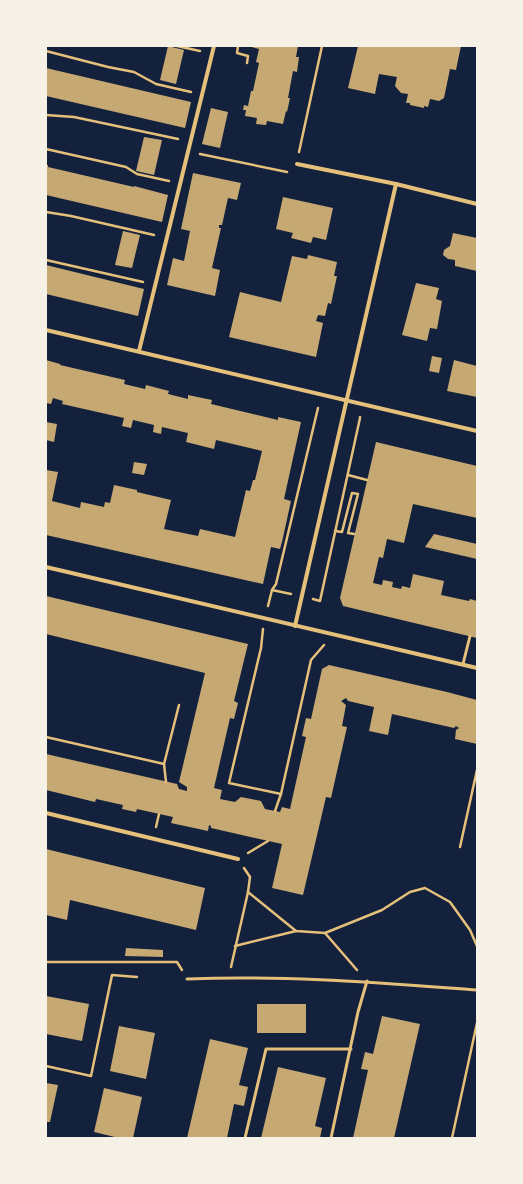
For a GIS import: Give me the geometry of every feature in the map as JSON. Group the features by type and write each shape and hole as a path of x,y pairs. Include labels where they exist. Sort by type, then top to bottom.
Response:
{"street":[{"path":"139,351 214,46"},
{"path":"297,164 396,184 477,204"},
{"path":"295,626 396,184"},
{"path":"46,330 477,431"},
{"path":"46,567 477,668"},
{"path":"46,813 238,859"}],"lane":[{"path":"463,664 470,636"},
{"path":"187,979 229,978 367,981 477,990"},
{"path":"331,1138 358,1012 367,981"},
{"path":"245,1138 266,1049 351,1049"}],"path":[{"path":"177,46 212,54"},
{"path":"238,46 237,53 248,56 247,63"},
{"path":"188,151 292,173 297,164 322,46"},
{"path":"46,50 108,67 134,72 156,84 202,95"},
{"path":"46,116 74,117 190,142"},
{"path":"46,149 126,167 137,174 180,183"},
{"path":"46,212 71,216 167,238"},
{"path":"46,260 155,285"},
{"path":"267,610 272,590 276,584 318,408"},
{"path":"348,475 367,480"},
{"path":"342,532 352,493 358,494 348,533"},
{"path":"335,531 354,534"},
{"path":"263,627 261,648 229,783 281,794"},
{"path":"275,811 281,794 312,660 324,645 326,633"},
{"path":"166,782 164,764 179,705"},
{"path":"46,737 164,764"},
{"path":"460,847 477,770"},
{"path":"229,978 250,877 238,859 268,841"},
{"path":"235,946 296,931 325,933 382,910 410,892 425,888 450,902 470,930 477,946"},
{"path":"248,892 296,931"},
{"path":"325,933 367,981"},
{"path":"46,962 177,962 187,979"},
{"path":"46,1066 90,1076 112,976 137,977"},
{"path":"452,1138 477,1024"}],"building":[{"path":"168,46 184,50 176,84 160,80"},
{"path":"248,46 298,46 296,57 299,57 297,72 293,71 288,98 290,98 283,124 267,121 266,125 256,124 257,118 245,116 246,110 243,110 244,105 248,106 259,63 256,62 259,49"},
{"path":"358,46 461,46 456,70 450,69 444,98 439,101 430,99 428,107 424,106 424,108 406,103 408,94 401,93 395,86 397,77 379,74 375,94 348,88"},
{"path":"46,68 191,102 185,128 46,96"},
{"path":"211,108 228,112 220,148 202,144"},
{"path":"144,137 162,140 154,175 136,171"},
{"path":"46,165 48,165 48,167 168,195 162,222 46,195"},
{"path":"193,173 241,183 237,200 228,198 222,225 219,225 219,228 221,228 212,268 220,270 215,296 167,285 173,258 184,261 190,231 181,229"},
{"path":"283,197 333,208 326,240 313,237 311,243 291,238 293,233 276,229"},
{"path":"123,231 140,235 132,268 115,265"},
{"path":"453,233 477,238 477,271 455,266 455,260 448,259 443,255 444,250 450,246"},
{"path":"308,255 337,262 334,276 337,276 331,304 328,303 325,316 318,315 316,321 323,323 316,357 229,337 240,292 281,302 292,256 307,259"},
{"path":"46,265 144,289 138,316 46,294"},
{"path":"416,283 439,288 436,299 442,301 437,329 430,328 427,341 402,335"},
{"path":"432,356 442,358 439,373 429,371"},
{"path":"46,360 60,365 125,380 124,384 145,389 146,385 169,391 168,394 188,399 188,395 212,400 211,404 278,420 278,417 301,422 284,499 291,501 282,542 280,549 271,547 263,584 46,535 46,470 58,472 52,501 80,508 81,502 104,507 105,502 110,503 114,485 171,500 164,529 198,536 200,529 235,537 246,490 250,491 253,480 255,480 262,451 216,440 214,449 186,442 188,433 162,427 161,434 153,432 154,425 133,420 131,428 122,426 124,418 62,404 63,401 53,398 51,404 46,403"},
{"path":"454,360 477,366 477,397 447,391"},
{"path":"46,422 57,424 54,442 46,440"},
{"path":"376,442 477,466 477,518 413,504 404,543 387,539 383,558 379,557 373,583 382,585 383,580 393,582 392,587 401,589 402,586 410,588 413,574 444,581 441,595 469,601 470,599 477,601 477,638 343,606 340,598"},
{"path":"134,462 147,464 144,475 132,473"},
{"path":"434,534 477,544 477,559 425,547"},
{"path":"46,596 248,644 234,701 238,703 234,719 230,718 214,788 222,790 220,799 235,802 241,797 261,801 265,809 280,812 282,807 290,809 306,737 302,736 306,718 311,719 322,669 329,665 477,700 477,744 455,739 456,730 459,728 456,726 454,728 392,714 388,735 369,731 374,707 348,701 346,698 341,701 346,705 342,726 347,727 331,798 326,797 303,895 272,888 282,844 211,828 209,825 208,831 171,823 173,817 137,809 136,812 122,809 123,805 96,799 95,802 46,790 46,754 177,784 179,789 187,791 187,787 179,782 205,673 46,634"},
{"path":"46,849 205,888 196,930 70,900 67,920 46,915"},
{"path":"126,948 163,950 163,957 125,956"},
{"path":"46,996 89,1004 82,1041 46,1034"},
{"path":"257,1004 306,1004 306,1033 257,1033"},
{"path":"382,1016 420,1024 394,1138 353,1138 368,1070 361,1069 365,1052 373,1054"},
{"path":"119,1026 155,1033 146,1079 110,1071"},
{"path":"210,1039 248,1048 239,1085 248,1087 244,1106 234,1104 227,1138 187,1138"},
{"path":"278,1067 326,1078 315,1126 322,1128 320,1138 261,1138"},
{"path":"46,1083 58,1085 50,1122 46,1122"},
{"path":"104,1088 142,1097 133,1138 119,1138 94,1132"}]}
